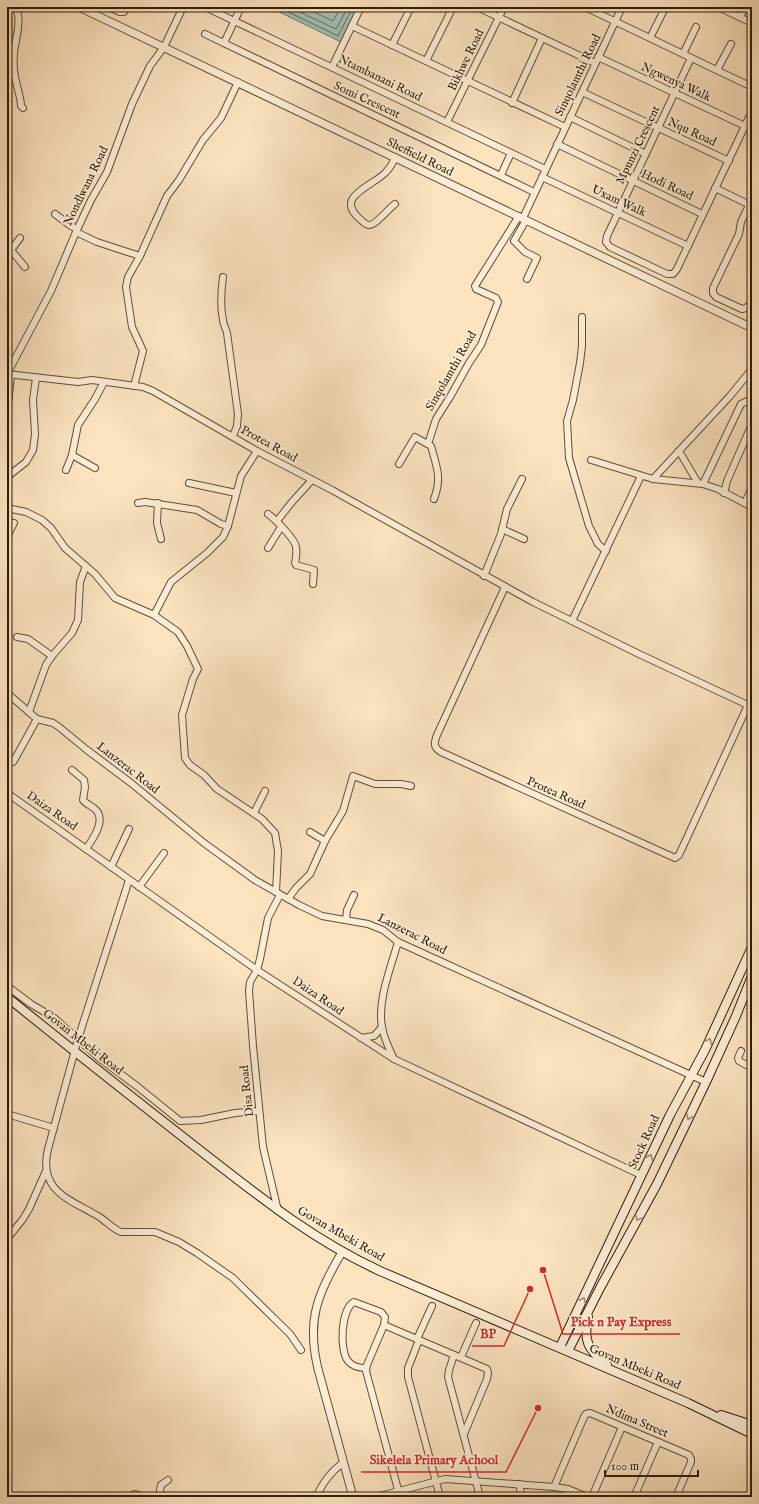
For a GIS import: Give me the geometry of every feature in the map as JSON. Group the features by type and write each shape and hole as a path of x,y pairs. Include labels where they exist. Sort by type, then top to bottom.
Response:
{"main road":[{"name":"Stock Road","path":"560,1347 641,1175 705,1050 752,947"},
{"path":"568,1351 657,1184 706,1082 736,1016 752,976"},
{"name":"Govan Mbeki Road","path":"7,997 242,1184 278,1211 342,1252 399,1279 560,1347 710,1413 752,1434"},
{"path":"592,1304 586,1332 587,1342 592,1352 615,1372"},
{"name":"Govan Mbeki Road","path":"710,1413 752,1424"}],"street":[{"path":"15,7 18,11 18,19 14,68 21,106 23,108"},
{"name":"Sheffield Road","path":"79,7 752,328"},
{"path":"109,7 120,12 124,12 127,7"},
{"name":"Nondlwana Road","path":"8,374 51,292 77,231 111,164 134,100 154,60 164,47 183,7"},
{"name":"Ntambanani Road","path":"205,7 545,169"},
{"path":"224,44 241,7"},
{"path":"332,67 361,7"},
{"path":"392,45 411,7"},
{"path":"426,61 453,7"},
{"name":"Ngwenya Walk","path":"477,7 542,38 675,93 745,126"},
{"name":"Bikhwe Road","path":"448,122 504,7"},
{"path":"585,7 752,87"},
{"name":"Sinqolamthi Road","path":"428,444 436,420 481,345 498,302 496,298 476,289 475,286 523,218 622,7"},
{"path":"718,7 752,23"},
{"path":"740,17 745,7"},
{"path":"650,38 663,12"},
{"path":"352,26 467,82 565,127"},
{"path":"683,54 696,27"},
{"name":"Somi Crescent","path":"205,34 534,192"},
{"path":"512,103 542,38"},
{"path":"718,70 731,44"},
{"name":"Mpunzi Crescent","path":"688,246 677,269 673,274 667,274 610,247 606,242 607,236 691,58"},
{"path":"134,386 143,351 132,327 126,283 128,277 140,256 167,196 204,140 221,118 238,82"},
{"name":"Nqu Road","path":"582,92 729,161"},
{"path":"688,246 752,111"},
{"name":"Hodi Road","path":"570,117 646,154"},
{"name":"Hodi Road","path":"557,144 702,214"},
{"path":"501,175 511,153"},
{"path":"395,157 393,163 385,173 356,194 351,201 351,208 354,214 367,225 370,225 375,223 395,204"},
{"name":"Uxam Walk","path":"542,177 688,246"},
{"path":"715,188 751,203 741,222 739,234 713,288 713,293 716,297 742,309 746,308 752,302"},
{"path":"55,214 77,231 96,242 140,256"},
{"path":"523,218 514,241 525,252 537,258 527,279"},
{"path":"20,238 9,250 24,267"},
{"path":"223,277 221,311 227,333 238,414 237,426 233,436"},
{"path":"582,317 582,346 580,363 573,400 567,421 569,458 589,526 598,544 606,551"},
{"path":"653,479 730,396 752,369"},
{"path":"7,414 8,374"},
{"name":"Protea Road","path":"8,374 78,382 92,380 134,386 153,391 257,451 484,576 639,654 750,706 679,855 675,858 436,749 434,745 437,735 505,587"},
{"path":"7,477 26,462 33,450 35,434 33,400 36,378"},
{"path":"66,470 72,455 78,425 104,382"},
{"path":"730,396 741,404"},
{"path":"701,483 741,404 752,398"},
{"path":"724,493 727,481 752,424"},
{"path":"399,464 415,437 431,446 439,479 438,488 434,499"},
{"path":"154,615 171,582 216,545 223,537 228,526 241,476 257,451"},
{"path":"679,451 701,483"},
{"path":"72,455 95,468"},
{"path":"591,460 653,479 701,483 752,507"},
{"path":"572,621 642,476"},
{"path":"484,576 502,529 507,509 522,479"},
{"path":"277,521 288,506 312,480"},
{"path":"189,483 236,493"},
{"path":"745,503 752,487"},
{"path":"138,502 158,503 197,510 221,524 228,526"},
{"path":"158,503 157,523 162,539"},
{"path":"7,508 26,512 42,520 51,528 65,548 100,579 115,598 154,615 180,634 197,666 197,671 182,715 185,760 190,766 204,775 217,789 254,813 272,829 277,837 278,894"},
{"path":"268,514 277,521 294,542 297,548 296,565 314,570 312,584"},
{"path":"7,537 14,524"},
{"path":"268,548 281,527"},
{"path":"502,529 524,539"},
{"path":"29,712 42,673 52,656 72,633 78,620 80,582 86,566"},
{"path":"17,637 28,639 52,656"},
{"path":"7,693 37,719 16,757 12,762 7,763"},
{"name":"Lanzerac Road","path":"37,719 56,725 131,783 204,843 246,874 278,894 322,916 377,927 398,942 706,1082"},
{"path":"72,770 84,780 85,787 83,801 96,810 99,816 98,828 86,848"},
{"path":"288,899 296,888 310,874 325,841 346,805 353,776 375,784 411,786"},
{"path":"254,813 265,791"},
{"name":"Daiza Road","path":"7,793 257,970 394,1059 641,1175"},
{"path":"111,867 129,829"},
{"path":"310,832 325,841"},
{"path":"139,887 164,853"},
{"path":"7,1239 29,1209 46,1171 47,1154 78,1039 129,880"},
{"name":"Disa Road","path":"278,894 268,918 257,970 250,982 249,991 263,1147 278,1211"},
{"path":"346,920 347,910 354,895"},
{"path":"394,1059 382,1027 381,1013 398,942"},
{"path":"7,986 31,1004 53,1017 98,1057 180,1121 201,1120 235,1113 259,1111"},
{"path":"361,1038 374,1036 382,1027"},
{"path":"741,1051 738,1061 752,1068"},
{"path":"7,1114 54,1128"},
{"path":"46,1171 50,1182 60,1194 98,1216 117,1230 122,1232 148,1231 162,1234 180,1242 234,1278 273,1316 290,1334 302,1350"},
{"path":"342,1252 320,1295 313,1332 316,1360 353,1497"},
{"path":"366,1368 360,1368 351,1364 347,1359 342,1335 349,1306 356,1302 381,1312 385,1317 384,1325 366,1368 400,1497"},
{"path":"432,1306 418,1339 408,1372 440,1497"},
{"path":"461,1358 476,1323"},
{"path":"384,1325 485,1368 488,1373 487,1379 464,1434"},
{"path":"454,1355 448,1375 480,1497"},
{"name":"Ndima Street","path":"554,1486 584,1417 586,1414 592,1414 687,1454 691,1459 691,1465 676,1497"},
{"path":"592,1497 622,1426"},
{"path":"634,1497 658,1442"},
{"path":"316,1497 328,1476 343,1463"},
{"path":"376,1497 398,1490 445,1479 554,1486 568,1489 587,1497"},
{"path":"161,1497 161,1485 168,1480"},
{"path":"519,1484 522,1497"},
{"path":"128,1497 135,1494 144,1497"}],"water":[{"path":"269,7 358,7 341,42"}],"place":[{"name":"Pick n Pay Express","path":"543,1270"},
{"name":"BP","path":"530,1289"},
{"name":"Sikelela Primary Achool","path":"538,1408"}]}
